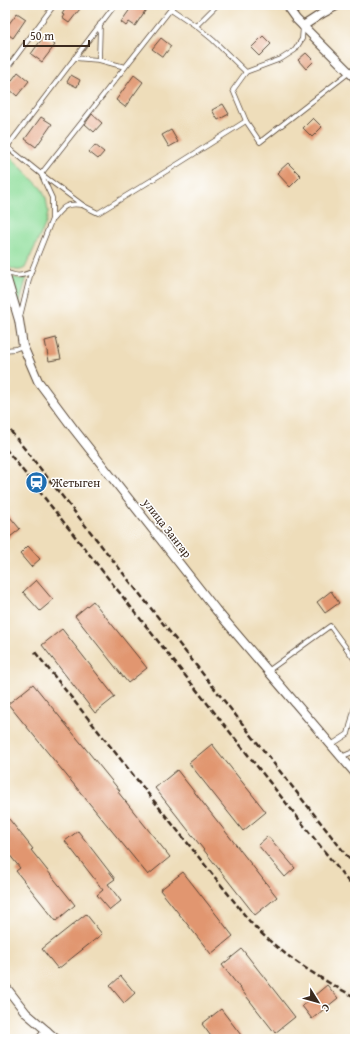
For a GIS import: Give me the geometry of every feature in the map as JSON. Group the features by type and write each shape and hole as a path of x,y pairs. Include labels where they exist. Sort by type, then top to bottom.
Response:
{"street":[{"path":"286,5 303,26 353,73"},
{"path":"303,26 322,13 338,5"},
{"name":"улица Зангар","path":"5,272 19,320 23,346 38,381 73,428 216,610 355,773"},
{"path":"5,986 26,1013 56,1039"},
{"path":"40,1039 47,1030"}],"lane":[{"path":"5,71 54,5"},
{"path":"115,5 6,146 84,206 98,213 246,121"},
{"path":"41,174 174,5"},
{"path":"196,26 217,5"},
{"path":"171,9 213,40 246,72"},
{"path":"99,60 100,24"},
{"path":"303,26 302,39 295,50 281,59 246,72 233,90 246,121 260,142 353,73"},
{"path":"74,58 99,60 125,67"},
{"path":"41,174 52,198 52,219"},
{"path":"19,320 31,272 52,219 63,207 74,204 84,206"},
{"path":"5,272 17,276 31,272"},
{"path":"5,350 23,346"},
{"path":"268,671 330,626 355,660"},
{"path":"331,745 348,734 355,706"},
{"path":"341,757 355,751"}],"green space":[{"path":"5,154 13,159 41,188 46,198 48,211 46,223 25,268 19,270 11,268 5,261"},
{"path":"8,276 21,279 27,276 19,306"}],"building":[{"path":"68,5 83,5 69,23 62,18 64,15 62,14"},
{"path":"133,5 149,5 135,26 129,22 126,26 121,22"},
{"path":"17,13 26,19 13,38 5,32 5,29"},
{"path":"44,36 55,45 42,62 31,54"},
{"path":"263,36 271,44 259,56 251,48"},
{"path":"161,38 171,46 163,57 152,49"},
{"path":"306,53 314,61 306,69 298,60"},
{"path":"18,72 29,81 17,96 7,87"},
{"path":"71,75 80,80 77,87 67,82"},
{"path":"134,75 143,82 125,107 116,100"},
{"path":"223,104 229,114 218,120 212,110"},
{"path":"92,114 102,123 94,132 85,124"},
{"path":"41,117 52,124 36,147 25,139"},
{"path":"313,118 322,127 312,137 303,128"},
{"path":"171,130 178,142 169,147 162,135"},
{"path":"95,145 104,152 98,159 89,152"},
{"path":"288,163 301,176 290,187 277,173"},
{"path":"56,338 61,359 49,361 45,341"},
{"path":"5,511 20,529 5,541"},
{"path":"28,546 40,559 31,567 20,554"},
{"path":"36,580 53,600 40,611 23,592"},
{"path":"331,591 339,603 325,613 317,602"},
{"path":"93,601 147,668 128,683 75,616"},
{"path":"62,629 115,697 95,713 42,645"},
{"path":"33,684 120,791 118,792 170,857 148,875 8,704"},
{"path":"212,744 266,812 243,831 189,763"},
{"path":"177,770 277,897 255,915 155,788"},
{"path":"5,814 33,849 31,850 75,905 56,921 16,871 20,868 5,849"},
{"path":"78,831 115,879 108,884 121,901 110,910 97,895 103,890 65,841"},
{"path":"268,836 295,868 285,877 258,845"},
{"path":"183,872 233,936 211,954 160,890"},
{"path":"86,914 102,934 58,969 42,949"},
{"path":"242,949 295,1017 275,1033 222,965"},
{"path":"121,976 135,993 124,1003 110,986"},
{"path":"327,985 338,998 312,1019 302,1006"},
{"path":"221,1009 244,1039 213,1039 202,1024"}],"railway":[{"path":"5,424 355,866"},
{"path":"5,448 355,890"},
{"path":"35,652 252,924 292,959 329,983 355,997"}],"place":[{"name":"Жетыген","path":"37,483"}]}
